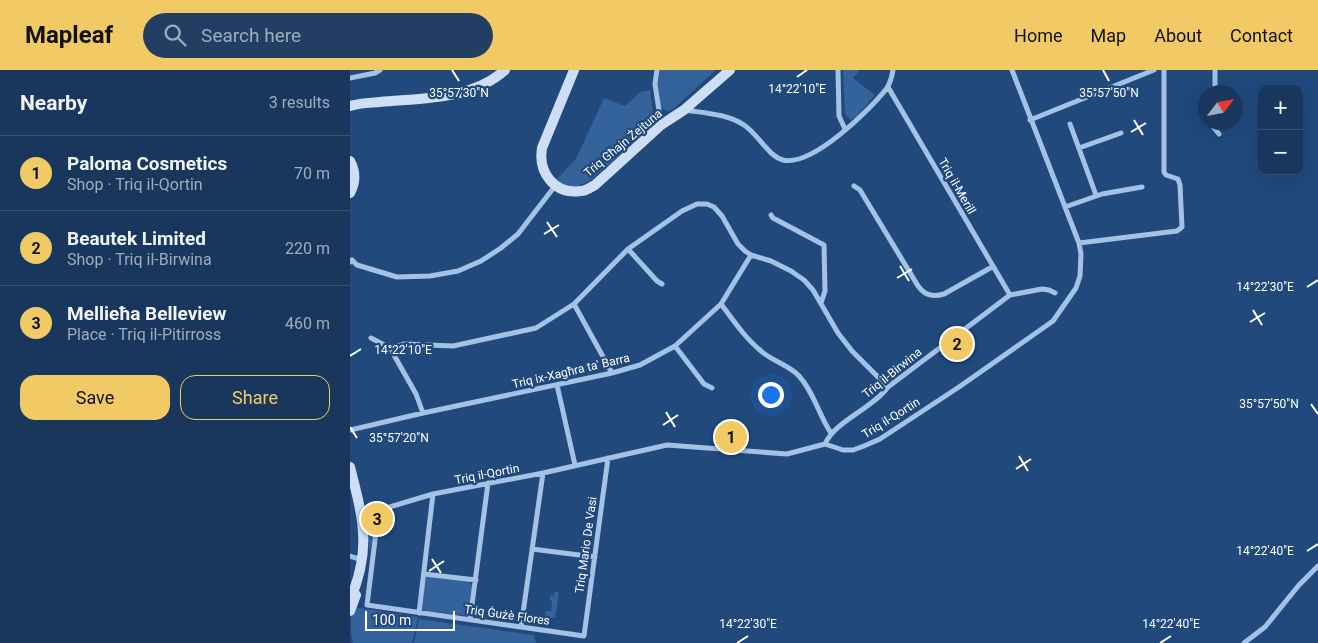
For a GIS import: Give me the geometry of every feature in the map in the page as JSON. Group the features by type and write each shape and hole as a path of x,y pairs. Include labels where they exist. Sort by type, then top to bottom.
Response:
{"street":[{"path":"350,78 375,73 380,70"},
{"path":"350,106 452,95 474,89 489,82 505,70"},
{"path":"350,262 352,260 357,265 397,277 430,276 458,271 501,248 518,234 555,186 548,179 540,158 542,148 574,70"},
{"path":"657,70 655,84 661,125"},
{"name":"Triq Għajn Żejtuna","path":"555,186 573,192 583,191 595,184 661,125 684,110 730,70"},
{"path":"838,70 839,116 846,129"},
{"path":"684,110 733,118 753,132 771,154 781,160 793,161 821,149 846,129 888,87 893,70"},
{"name":"Triq il-Qortin","path":"362,515 433,494 543,473 667,445 787,454 825,444 843,450 853,450 880,439 1048,326 1057,317 1076,288 1081,254 1079,243 1012,70"},
{"path":"1030,120 1154,70"},
{"path":"1079,243 1176,231 1182,227 1180,185 1178,179 1166,175 1164,172 1164,70"},
{"path":"1215,70 1215,85"},
{"name":"Triq il-Merill","path":"888,87 1010,296"},
{"path":"1070,124 1096,195"},
{"path":"1216,130 1220,134"},
{"path":"1079,148 1120,133"},
{"path":"350,161 355,178 350,193"},
{"path":"854,186 860,190 924,293 936,296 944,294 992,266"},
{"path":"1065,207 1096,195 1142,187"},
{"path":"390,348 405,344 453,346 536,328 574,304 628,249 682,211 697,204 707,204 714,207 722,216 738,244 751,255 771,261 791,271 810,287 838,333 852,351 888,387"},
{"path":"770,215 824,245 824,291 821,303"},
{"path":"628,249 662,284"},
{"name":"Triq ix-Xagħra ta' Barra","path":"350,430 612,373 640,365 675,346 721,304 751,255"},
{"name":"Triq il-Birwina","path":"825,444 831,433 884,393 888,387 1010,296 1042,289 1055,293"},
{"path":"574,304 612,373"},
{"path":"721,304 746,337 761,352 790,368 800,376 831,433"},
{"path":"371,338 390,348 416,394 423,413"},
{"path":"675,346 704,384 712,388"},
{"path":"557,385 575,465"},
{"path":"822,419 825,431 825,444"},
{"name":"Triq Mario De Vasi","path":"584,636 608,458"},
{"path":"350,467 362,515 364,568 362,579 350,611"},
{"path":"521,627 543,473"},
{"path":"470,620 488,483"},
{"path":"419,613 433,494"},
{"name":"Triq Ġużè Flores","path":"384,508 383,524 377,524 367,605 584,636"},
{"path":"532,549 594,557"},
{"path":"350,556 363,560"},
{"path":"350,600 359,578 363,560"},
{"path":"1244,643 1265,627 1299,585 1318,566"},
{"path":"424,574 476,580"}],"shaded area":[{"path":"660,70 716,70 672,110 668,111 661,108 657,89"},
{"path":"843,70 860,70 853,78 875,95 855,118 851,120 845,114"},
{"path":"650,90 652,121 647,132 588,182 573,188 555,181 576,159 604,98 625,106 640,92"},
{"path":"376,514 372,544 369,551 368,521"},
{"path":"425,576 468,581 472,586 469,616 421,610"},
{"path":"554,592 559,592 555,618 545,617 546,611 551,611 552,600 550,600 550,595 554,596"},
{"path":"353,607 418,617 412,643 353,643 351,616"},
{"path":"419,619 534,635 536,643 414,643"}],"place":[{"name":"Beautek Limited","path":"957,344"},
{"name":"Paloma Cosmetics","path":"731,437"},
{"name":"Mellieħa Belleview","path":"377,519"}]}
